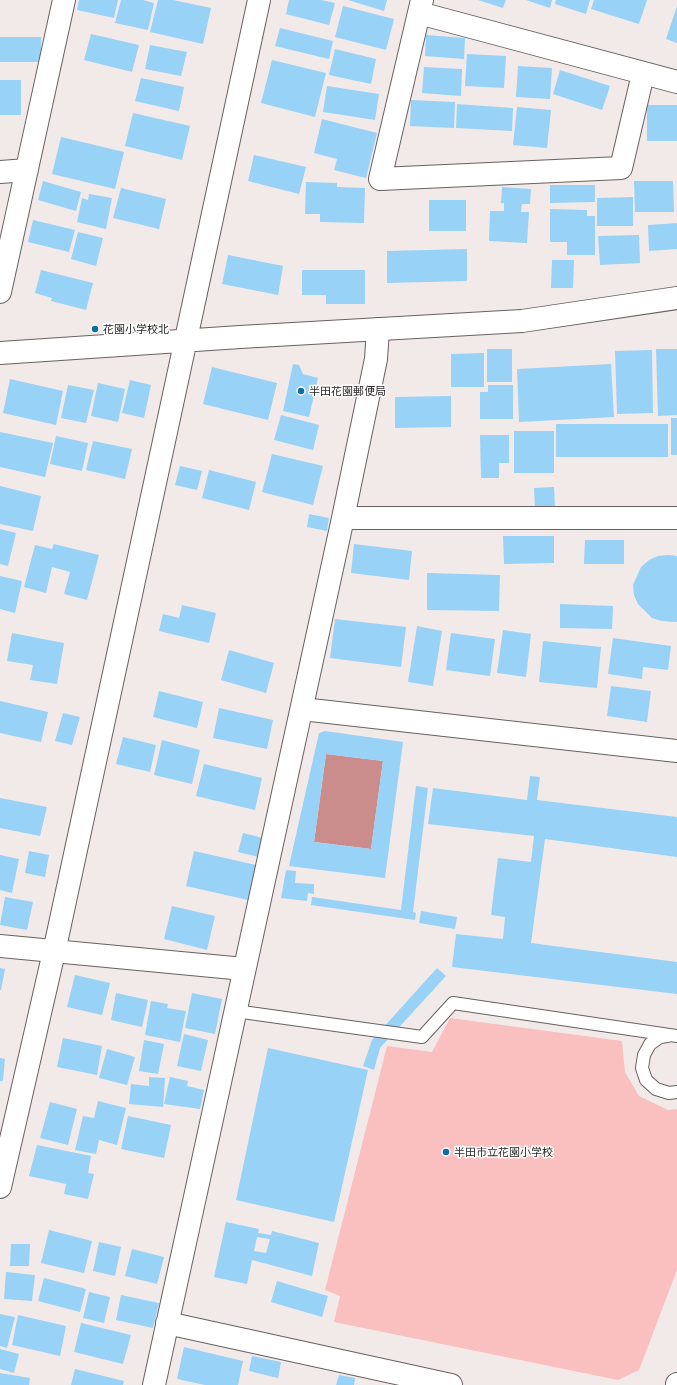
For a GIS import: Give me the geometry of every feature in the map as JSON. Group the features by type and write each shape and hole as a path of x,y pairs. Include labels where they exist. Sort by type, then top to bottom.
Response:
{"street":[{"path":"0,292 64,0"},
{"path":"0,1187 54,952 259,0"},
{"path":"643,74 621,168 380,179 420,7 643,74 677,82"},
{"path":"0,172 27,170"},
{"path":"0,353 185,340 522,321 677,298"},
{"path":"154,1385 343,518 376,359 378,329"},
{"path":"343,518 677,518"},
{"path":"302,709 677,751"},
{"path":"0,946 244,969"},
{"path":"168,1323 451,1385"}],"lane":[{"path":"235,1011 422,1037 453,1004 676,1036"},
{"path":"676,1036 660,1036 650,1044 644,1055 642,1068 646,1080 656,1089 669,1093 677,1092"}],"shaded area":[{"path":"326,754 383,761 371,849 314,842"},
{"path":"450,1018 622,1041 625,1072 639,1096 668,1110 677,1109 677,1270 639,1370 618,1380 334,1322 340,1296 325,1290 387,1046 432,1052"}],"building":[{"path":"79,0 118,0 114,18 77,10"},
{"path":"121,0 143,0 154,3 148,30 115,23"},
{"path":"158,0 173,0 211,8 203,44 150,32"},
{"path":"289,0 321,0 335,3 329,25 286,14"},
{"path":"348,0 387,0 384,11"},
{"path":"478,0 506,0 503,8"},
{"path":"526,0 552,0 550,8"},
{"path":"556,0 590,0 586,14 555,4"},
{"path":"594,0 647,0 639,24 591,9"},
{"path":"343,6 394,19 386,50 335,37"},
{"path":"677,6 677,43 666,39"},
{"path":"280,28 333,41 329,59 275,46"},
{"path":"91,34 139,45 132,72 84,60"},
{"path":"426,35 465,38 464,59 425,56"},
{"path":"0,37 41,37 41,62 0,62"},
{"path":"150,45 187,52 181,76 145,69"},
{"path":"335,49 376,59 371,84 329,75"},
{"path":"467,54 506,56 504,88 465,86"},
{"path":"272,60 326,73 315,117 261,103"},
{"path":"518,66 552,68 550,99 516,97"},
{"path":"424,67 462,69 461,96 422,93"},
{"path":"560,70 610,86 602,110 553,94"},
{"path":"141,78 184,87 179,111 135,101"},
{"path":"0,80 21,80 21,115 0,115"},
{"path":"327,86 379,94 375,120 323,112"},
{"path":"411,100 455,102 454,128 410,126"},
{"path":"457,104 513,108 512,131 456,128"},
{"path":"647,105 677,105 677,141 647,141"},
{"path":"517,107 551,110 547,148 513,145"},
{"path":"133,113 190,126 182,160 125,146"},
{"path":"322,119 377,133 366,178 334,170 337,159 314,153"},
{"path":"61,137 124,152 115,189 52,174"},
{"path":"254,155 306,167 299,194 248,181"},
{"path":"43,181 81,192 76,211 38,200"},
{"path":"634,181 673,181 674,212 635,212"},
{"path":"306,182 337,183 337,187 365,188 364,223 320,222 320,214 305,214"},
{"path":"550,185 595,185 595,202 550,203"},
{"path":"502,187 531,189 530,204 522,204 521,212 529,212 527,243 489,241 490,211 504,211 504,203 501,203"},
{"path":"121,188 166,199 159,229 113,218"},
{"path":"89,194 112,198 106,229 77,222 82,198 88,200"},
{"path":"633,197 633,226 597,226 597,198"},
{"path":"429,200 466,200 466,231 429,231"},
{"path":"550,209 587,210 587,216 595,216 595,255 567,255 567,242 550,242"},
{"path":"33,220 75,230 69,252 28,242"},
{"path":"677,223 677,249 649,251 648,225"},
{"path":"78,232 103,238 96,266 71,259"},
{"path":"639,235 640,263 600,265 598,236"},
{"path":"467,249 467,281 387,283 387,251"},
{"path":"228,255 283,266 278,295 222,284"},
{"path":"552,260 574,260 573,288 551,288"},
{"path":"41,270 93,283 86,310 51,301 52,298 35,293"},
{"path":"302,270 365,270 365,304 326,304 326,295 302,295"},
{"path":"487,349 512,349 512,382 487,382"},
{"path":"656,349 677,349 677,415 658,416"},
{"path":"652,350 653,413 617,414 615,351"},
{"path":"484,353 484,387 451,387 451,354"},
{"path":"293,364 299,365 303,374 318,378 309,417 283,411"},
{"path":"611,364 614,417 519,422 517,369"},
{"path":"212,367 277,383 268,420 203,404"},
{"path":"10,379 63,391 56,425 3,413"},
{"path":"130,380 151,385 144,418 122,413"},
{"path":"98,383 125,389 118,422 91,416"},
{"path":"68,385 94,390 86,423 61,418"},
{"path":"488,385 513,385 513,419 480,419 480,392 488,392"},
{"path":"451,396 451,427 395,428 395,397"},
{"path":"281,415 319,425 313,450 274,440"},
{"path":"671,418 677,418 677,455 671,455"},
{"path":"556,424 668,424 668,457 556,457"},
{"path":"514,431 554,431 554,473 514,473"},
{"path":"0,432 53,443 45,477 0,467"},
{"path":"480,435 509,435 509,463 499,463 499,478 481,478"},
{"path":"56,436 88,443 82,471 50,464"},
{"path":"93,441 132,449 125,479 86,470"},
{"path":"272,454 323,466 313,505 262,492"},
{"path":"180,466 202,471 197,490 175,485"},
{"path":"209,470 256,482 249,510 202,498"},
{"path":"0,486 41,496 33,531 0,524"},
{"path":"554,487 555,508 535,509 534,488"},
{"path":"309,514 329,518 327,531 307,527"},
{"path":"0,529 16,533 8,566 0,564"},
{"path":"503,536 554,536 554,563 504,564"},
{"path":"585,540 624,540 624,564 584,564"},
{"path":"54,544 99,555 87,600 64,594 70,572 52,567 46,593 24,587 35,545 52,549"},
{"path":"354,544 412,551 409,580 351,573"},
{"path":"658,556 677,556 677,622 662,621 652,618 638,604 634,595 633,585 641,567 649,560"},
{"path":"427,573 500,575 499,611 427,610"},
{"path":"0,576 22,581 15,613 0,609"},
{"path":"560,604 613,606 612,629 560,628"},
{"path":"182,605 216,613 209,643 159,631 163,614 179,618"},
{"path":"335,619 406,627 401,667 330,658"},
{"path":"417,626 442,631 433,686 408,682"},
{"path":"503,630 531,634 526,677 497,673"},
{"path":"12,633 64,643 57,684 30,680 33,665 7,661"},
{"path":"451,633 495,639 490,676 446,670"},
{"path":"613,638 671,646 668,670 643,667 642,679 608,674"},
{"path":"543,641 601,647 597,688 539,682"},
{"path":"229,650 274,663 266,693 221,680"},
{"path":"611,686 651,691 647,722 607,716"},
{"path":"159,691 203,702 197,728 153,717"},
{"path":"0,701 48,712 41,742 0,733"},
{"path":"219,708 273,720 267,749 213,738"},
{"path":"63,713 80,717 72,745 55,741"},
{"path":"325,731 403,742 385,878 289,866 319,733","holes":["326,754 383,761 371,849 314,842"]},
{"path":"123,737 156,745 150,772 116,764"},
{"path":"162,740 200,750 192,784 154,775"},
{"path":"204,764 262,778 255,810 196,796"},
{"path":"530,776 540,777 537,800 677,817 677,857 545,839 531,943 677,962 677,994 452,967 456,934 503,939 505,917 491,915 498,858 531,862 534,836 428,824 433,788 527,800"},
{"path":"416,786 428,788 413,912 416,913 415,920 311,905 312,897 401,910"},
{"path":"0,798 47,807 40,836 0,828"},
{"path":"243,833 263,838 259,857 238,852"},
{"path":"29,851 49,855 45,877 25,873"},
{"path":"194,851 256,865 248,900 186,886"},
{"path":"0,855 19,859 12,893 0,890"},
{"path":"286,870 296,871 295,883 314,884 314,894 308,893 307,901 281,898"},
{"path":"5,897 33,902 27,930 0,925"},
{"path":"172,906 215,916 207,950 164,939"},
{"path":"421,911 457,917 455,929 419,923"},
{"path":"0,968 5,969 1,990 0,990"},
{"path":"437,968 446,976 380,1048 374,1070 363,1066 372,1040"},
{"path":"75,975 110,983 102,1015 67,1007"},
{"path":"116,993 148,1000 142,1027 111,1020"},
{"path":"192,993 222,999 215,1034 185,1028"},
{"path":"151,1001 168,1004 167,1008 186,1011 180,1042 145,1035"},
{"path":"184,1034 208,1040 201,1071 177,1066"},
{"path":"63,1038 102,1046 97,1075 57,1067"},
{"path":"144,1040 164,1044 158,1074 139,1071"},
{"path":"268,1048 368,1070 334,1222 236,1200"},
{"path":"107,1049 135,1057 127,1085 99,1078"},
{"path":"0,1058 5,1059 3,1081 0,1081"},
{"path":"149,1077 165,1078 163,1107 129,1104 131,1084 149,1086"},
{"path":"170,1077 188,1081 187,1086 204,1090 200,1109 164,1104"},
{"path":"98,1101 126,1108 117,1145 99,1140 96,1154 75,1150 83,1116 94,1118"},
{"path":"50,1102 77,1109 68,1145 40,1138"},
{"path":"128,1116 171,1125 164,1158 121,1149"},
{"path":"37,1145 91,1156 88,1173 94,1174 88,1199 64,1194 66,1184 29,1176"},
{"path":"226,1222 259,1229 258,1233 271,1235 272,1231 319,1243 312,1276 252,1260 247,1284 214,1277","holes":["257,1237 270,1239 266,1253 254,1251"]},
{"path":"49,1230 92,1241 84,1273 41,1263"},
{"path":"99,1242 121,1247 115,1276 93,1271"},
{"path":"11,1244 30,1244 29,1266 10,1266"},
{"path":"132,1249 164,1257 157,1284 125,1276"},
{"path":"6,1272 35,1275 32,1301 4,1299"},
{"path":"44,1278 86,1289 80,1312 38,1301"},
{"path":"277,1281 328,1296 322,1317 271,1302"},
{"path":"89,1292 110,1297 104,1323 83,1318"},
{"path":"121,1295 159,1303 153,1328 116,1320"},
{"path":"0,1314 15,1317 7,1348 0,1346"},
{"path":"18,1315 66,1326 60,1356 12,1345"},
{"path":"81,1323 131,1335 123,1364 74,1352"},
{"path":"184,1347 243,1361 238,1385 205,1385 177,1379"},
{"path":"0,1349 19,1354 14,1373 0,1369"},
{"path":"252,1356 281,1362 278,1378 249,1371"},
{"path":"75,1369 124,1381 123,1385 71,1385"},
{"path":"0,1373 30,1378 29,1385 0,1385"},
{"path":"339,1375 355,1378 354,1385 336,1385"}],"place":[{"name":"花園小学校北","path":"95,329"},
{"name":"半田花園郵便局","path":"301,391"},
{"name":"半田市立花園小学校","path":"446,1152"}]}
